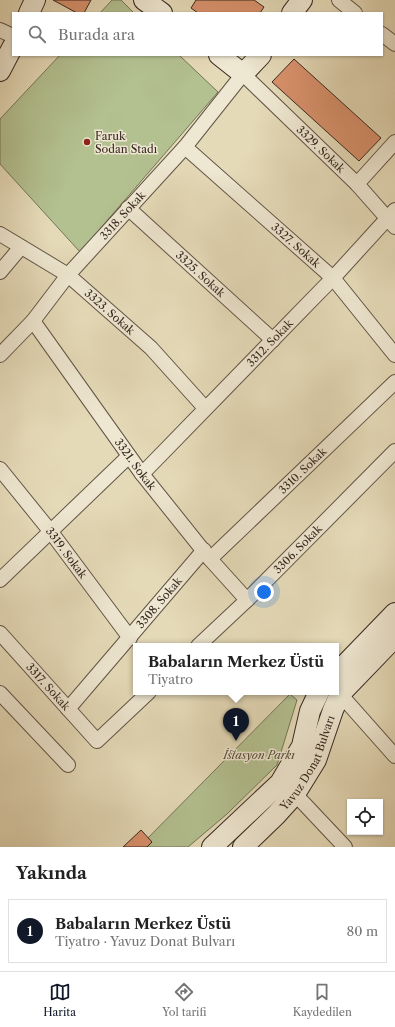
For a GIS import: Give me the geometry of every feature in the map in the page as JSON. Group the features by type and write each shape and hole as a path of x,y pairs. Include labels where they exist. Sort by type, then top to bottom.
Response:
{"street":[{"path":"29,12 35,0"},
{"path":"144,0 161,12"},
{"path":"293,12 302,0"},
{"path":"339,0 355,12"},
{"path":"0,30 12,36"},
{"path":"383,35 395,44"},
{"path":"0,71 12,48"},
{"path":"220,56 243,74 259,56"},
{"name":"3318. Sokak","path":"0,355 33,321 68,275 128,208 185,148 243,74"},
{"name":"3329. Sokak","path":"243,74 392,218"},
{"path":"356,184 395,142"},
{"name":"3327. Sokak","path":"185,148 333,278 395,355"},
{"name":"3325. Sokak","path":"128,208 273,340"},
{"name":"3312. Sokak","path":"142,474 392,218"},
{"name":"3323. Sokak","path":"0,234 68,275 151,348 206,408"},
{"path":"0,272 21,247"},
{"name":"3321. Sokak","path":"33,321 142,474 207,555 247,600"},
{"name":"3310. Sokak","path":"207,555 395,382"},
{"name":"3306. Sokak","path":"201,643 247,600 395,451"},
{"path":"0,580 130,456"},
{"name":"3319. Sokak","path":"0,469 51,532 130,638"},
{"name":"3308. Sokak","path":"68,709 130,638 207,555"},
{"path":"339,671 395,613"},
{"name":"3317. Sokak","path":"0,633 97,741 146,695"},
{"name":"Yavuz Donat Bulvarı","path":"243,847 295,794 316,760 340,694 395,637"},
{"path":"0,693 68,764"},
{"path":"340,694 393,750"},
{"name":"Yavuz Donat Bulvarı","path":"212,847 280,783 302,746 310,711 318,695"},
{"path":"295,794 345,847"}],"green space":[{"path":"112,0 121,0 133,12 101,12"},
{"name":"Faruk Sodan Stadı","path":"59,56 180,56 218,92 80,252 0,164 0,119"},
{"name":"İstasyon Parkı","path":"289,695 297,700 277,765 227,814 188,847 139,847"}],"building":[{"path":"53,0 91,0 85,12 75,12"},
{"path":"196,0 254,0 264,7 261,12 197,12 191,8"},
{"path":"294,59 381,138 359,161 272,82"},
{"path":"141,830 152,842 147,847 123,847"}],"place":[{"name":"Faruk Sodan Stadı","path":"87,142"},
{"name":"Babaların Merkez Üstü","path":"236,741"}]}
